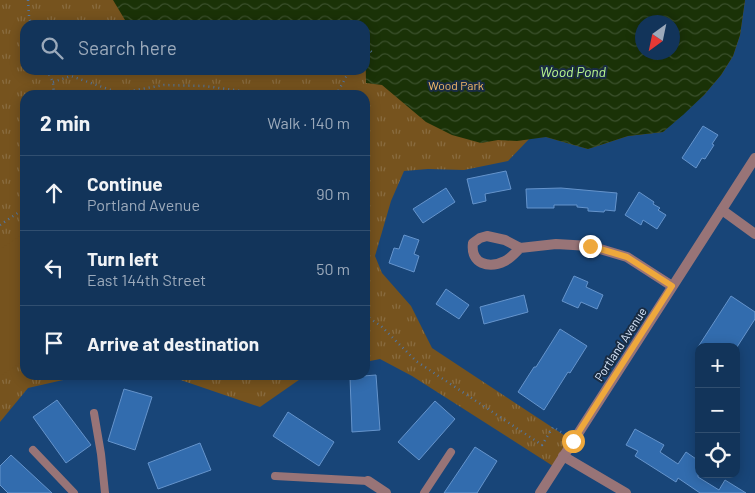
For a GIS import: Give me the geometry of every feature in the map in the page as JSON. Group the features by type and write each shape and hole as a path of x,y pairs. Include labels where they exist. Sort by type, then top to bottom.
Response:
{"street":[{"name":"Portland Avenue","path":"540,493 755,158"},
{"path":"722,210 755,234"},
{"path":"520,248 556,244 590,246 627,257 672,286"},
{"path":"563,456 626,493"},
{"path":"368,481 386,493"}],"lane":[{"path":"94,413 105,493"},
{"path":"33,450 74,493"},
{"path":"424,493 451,452"},
{"path":"275,476 368,481"}],"path":[{"path":"28,0 30,20"},
{"path":"370,51 374,54"},
{"path":"50,75 53,82 54,90"},
{"path":"339,90 348,75"},
{"path":"53,82 71,76 113,90"},
{"path":"130,90 164,84 234,90"},
{"path":"0,225 20,211"},
{"path":"370,318 381,326 416,361 542,445 553,427 573,441"}],"green space":[{"name":"Wood Park","path":"0,0 745,0 740,35 733,56 721,75 704,95 663,132 628,136 588,149 546,137 530,138 508,161 464,170 428,169 404,171 391,201 375,256 382,273 411,306 432,348 573,441 556,468 412,376 380,359 370,361 370,90 20,90 20,380 63,380 28,388 0,422"},
{"path":"20,236 20,363 0,376 0,249"},
{"path":"181,380 299,380 260,407"}],"water":[{"name":"Wood Pond","path":"113,0 745,0 740,35 733,56 721,75 704,95 663,132 628,136 588,149 546,137 481,143 452,135 426,122 382,85 366,83 366,75 370,75 370,20 125,20"}],"building":[{"path":"703,126 718,135 705,159 702,158 696,168 682,158"},
{"path":"506,171 511,189 485,194 486,201 473,204 467,179"},
{"path":"446,188 455,202 423,223 413,209"},
{"path":"561,188 617,193 615,211 588,211 588,208 577,207 577,205 554,205 554,208 527,208 526,189"},
{"path":"639,192 654,202 653,204 660,208 658,210 666,215 657,229 643,220 641,225 625,215"},
{"path":"404,235 419,240 414,254 419,256 414,272 389,263 394,248 399,249"},
{"path":"574,276 588,282 586,287 603,295 597,309 581,302 578,308 562,301"},
{"path":"446,289 469,305 459,319 436,304"},
{"path":"524,295 528,312 484,324 480,307"},
{"path":"731,296 755,312 755,319 740,343 701,343"},
{"path":"560,329 587,346 544,410 518,392"},
{"path":"370,375 376,375 380,430 352,432 350,380 370,380"},
{"path":"124,389 152,397 135,450 108,441"},
{"path":"57,400 91,445 66,463 33,417"},
{"path":"435,401 455,419 419,460 398,442"},
{"path":"288,412 334,442 319,466 273,436"},
{"path":"635,429 664,445 660,452 678,464 686,452 695,458 695,478 700,478 719,490 725,480 746,493 700,493 678,478 676,482 635,456 638,451 626,445"},
{"path":"200,443 211,470 158,489 148,463"},
{"path":"475,447 497,461 477,493 444,493"},
{"path":"11,455 52,493 8,493 0,485 0,466"}],"route":[{"path":"573,441 672,286 627,257 590,246"}]}
